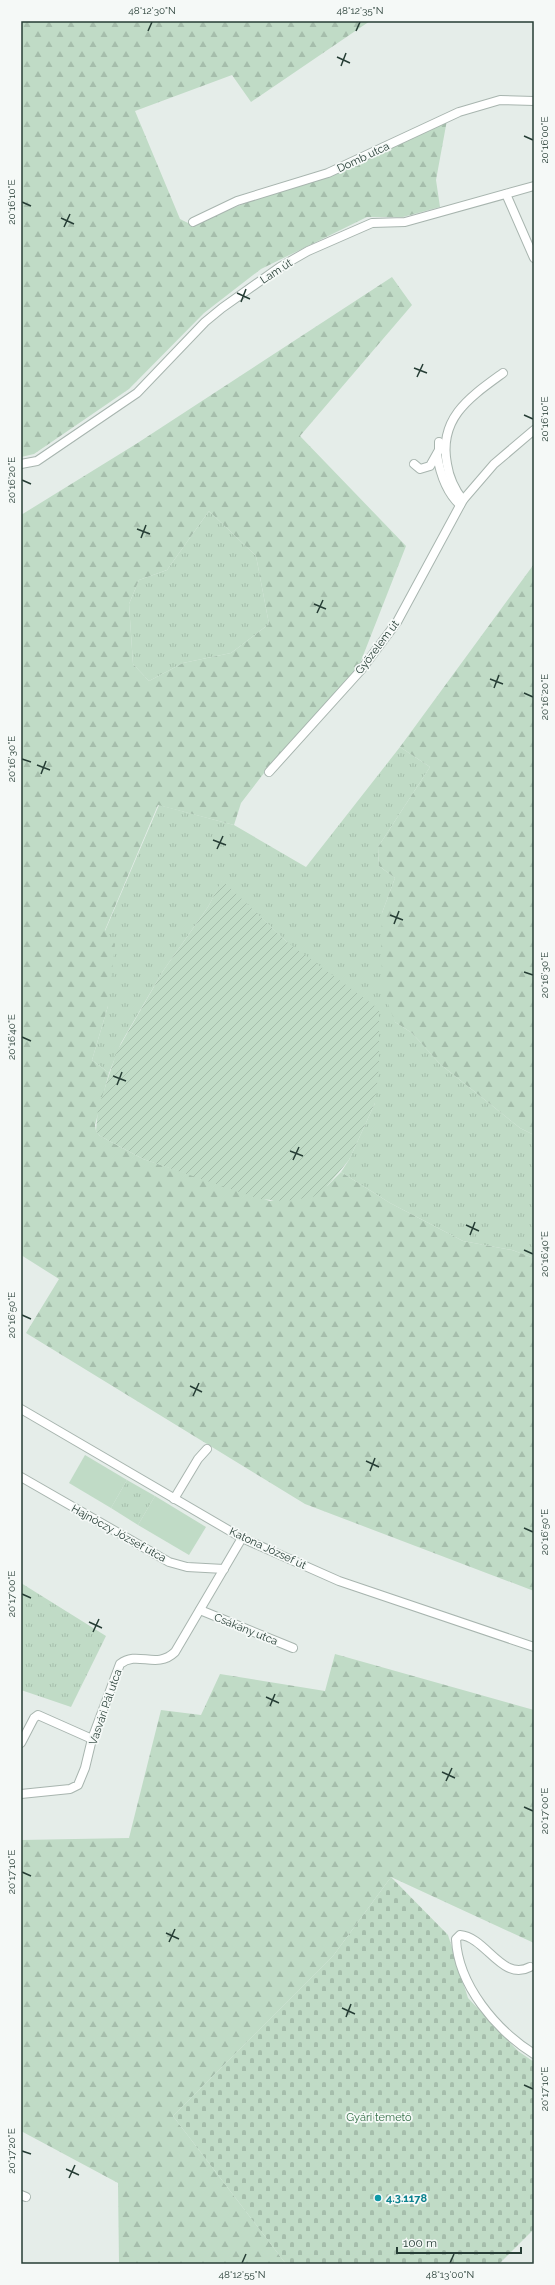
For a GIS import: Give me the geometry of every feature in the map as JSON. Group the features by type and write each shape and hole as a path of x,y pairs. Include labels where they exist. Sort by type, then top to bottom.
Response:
{"street":[{"name":"Domb utca","path":"193,222 237,201 328,173 459,112 500,100 534,101"},
{"name":"Lam út","path":"21,464 37,461 137,393 216,313 280,267 308,251 335,237 372,223 405,222 534,186"},
{"path":"506,194 534,258"},
{"path":"462,502 447,467 444,450 445,438 456,414 482,388 503,373"},
{"name":"Győzelem út","path":"269,772 361,670 397,622 462,502 494,464 534,430"},
{"path":"414,464 420,469 425,469 430,466 439,450 439,442"},
{"path":"437,455 443,479 450,492 462,502"},
{"name":"Katona József út","path":"21,1409 242,1538 339,1581 534,1647"},
{"path":"174,1498 198,1459 207,1449"},
{"name":"Hajnóczy József utca","path":"21,1477 149,1552 169,1562 187,1567 224,1569"},
{"name":"Vasvári Pál utca","path":"21,1794 70,1789 76,1787 85,1768 92,1739 120,1664 132,1658 159,1661 170,1657 183,1640 242,1538"},
{"name":"Csákány utca","path":"200,1610 292,1648"},
{"path":"21,1743 34,1718 38,1715 92,1739"},
{"path":"530,1966 525,1969 514,1969 502,1964 481,1944 468,1936 460,1935 456,1939 458,1959 473,1993 500,2025 522,2046 534,2054"}],"green space":[{"path":"21,21 370,21 251,102 232,75 135,111 180,219 192,225 447,120 436,180 440,207 403,217 367,217 261,269 204,313 129,389 34,454 21,457"},
{"path":"392,277 412,305 300,436 406,546 359,666 271,764 241,803 234,825 158,805 105,930 115,944 108,1006 92,1060 109,1073 95,1125 96,1131 100,1136 143,1159 270,1201 327,1186 341,1172 390,1203 463,1241 512,1250 534,1258 534,1591 305,1504 26,1333 59,1279 21,1255 21,515 136,444","holes":["209,511 256,556 269,624 231,653 183,663 149,681 133,664 129,604 139,580 167,570"]},
{"path":"209,511 256,556 269,624 231,653 183,663 149,681 133,664 129,604 139,580 167,570"},
{"path":"534,564 534,1135 520,1128 440,1064 412,1033 395,1022 387,1001 381,961 382,913 395,878 379,866 378,847 430,767 400,747"},
{"path":"400,747 430,767 378,847 379,866 395,878 382,913 395,1022 412,1033 440,1064 520,1128 534,1135 534,1258 512,1250 463,1241 390,1203 341,1172 349,1160 375,1103 287,942 222,881 208,907 163,971 121,1043 109,1073 92,1060 108,1006 105,931 159,805 234,825 306,867"},
{"path":"222,880 287,942 379,1009 379,1065 375,1103 349,1160 327,1186 313,1197 284,1201 260,1199 143,1159 100,1136 96,1131 98,1109 117,1051 163,971 208,907"},
{"path":"85,1455 127,1480 111,1508 69,1483"},
{"path":"127,1480 155,1496 138,1525 111,1508"},
{"path":"155,1496 206,1527 189,1555 138,1525"},
{"path":"21,1583 106,1636 71,1707 21,1690"},
{"path":"335,1654 534,1710 534,1943 391,1877 333,1956 173,2116 286,2264 119,2264 118,2183 21,2131 21,1840 129,1838 161,1710 201,1715 220,1674 325,1691"},
{"name":"Gyári temető","path":"391,1877 448,1935 468,1998 518,2051 534,2062 534,2229 499,2264 286,2264 173,2116 333,1956"}],"place":[{"name":"4.3.1178","path":"378,2198"}]}
